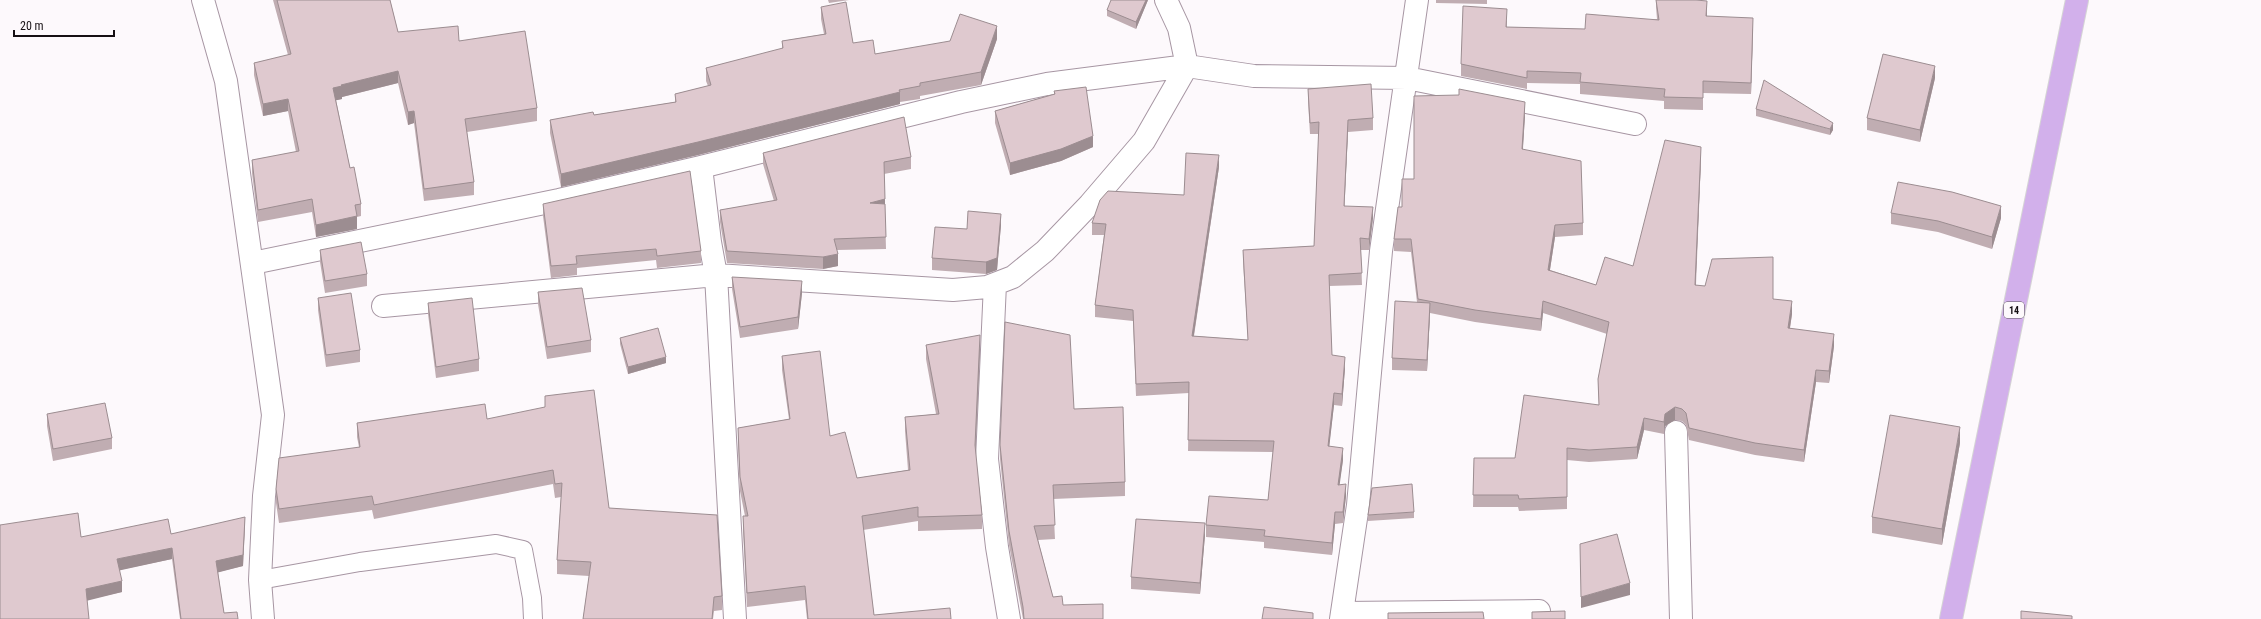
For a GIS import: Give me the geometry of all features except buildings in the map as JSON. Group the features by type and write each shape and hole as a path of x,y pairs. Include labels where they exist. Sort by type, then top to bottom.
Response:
{"highway":[{"name":"14","path":"1950,619 2077,0"}],"street":[{"path":"203,0 226,81 273,415 264,496 260,580 263,619"},
{"path":"383,306 716,275 953,290 995,284 1013,277 1045,251 1090,204 1144,140 1187,66 1179,28 1166,0"},
{"path":"1417,0 1381,252 1358,505 1342,616 1539,611"},
{"path":"252,263 567,198 701,167 990,96 1047,84 1187,66 1254,76 1406,78 1635,124"},
{"path":"701,167 710,242 716,275 735,619"},
{"path":"995,284 987,459 997,547 1009,619"},
{"path":"1676,432 1681,619"}],"lane":[{"path":"260,580 360,562 496,544 523,550 532,598 533,619"}]}
